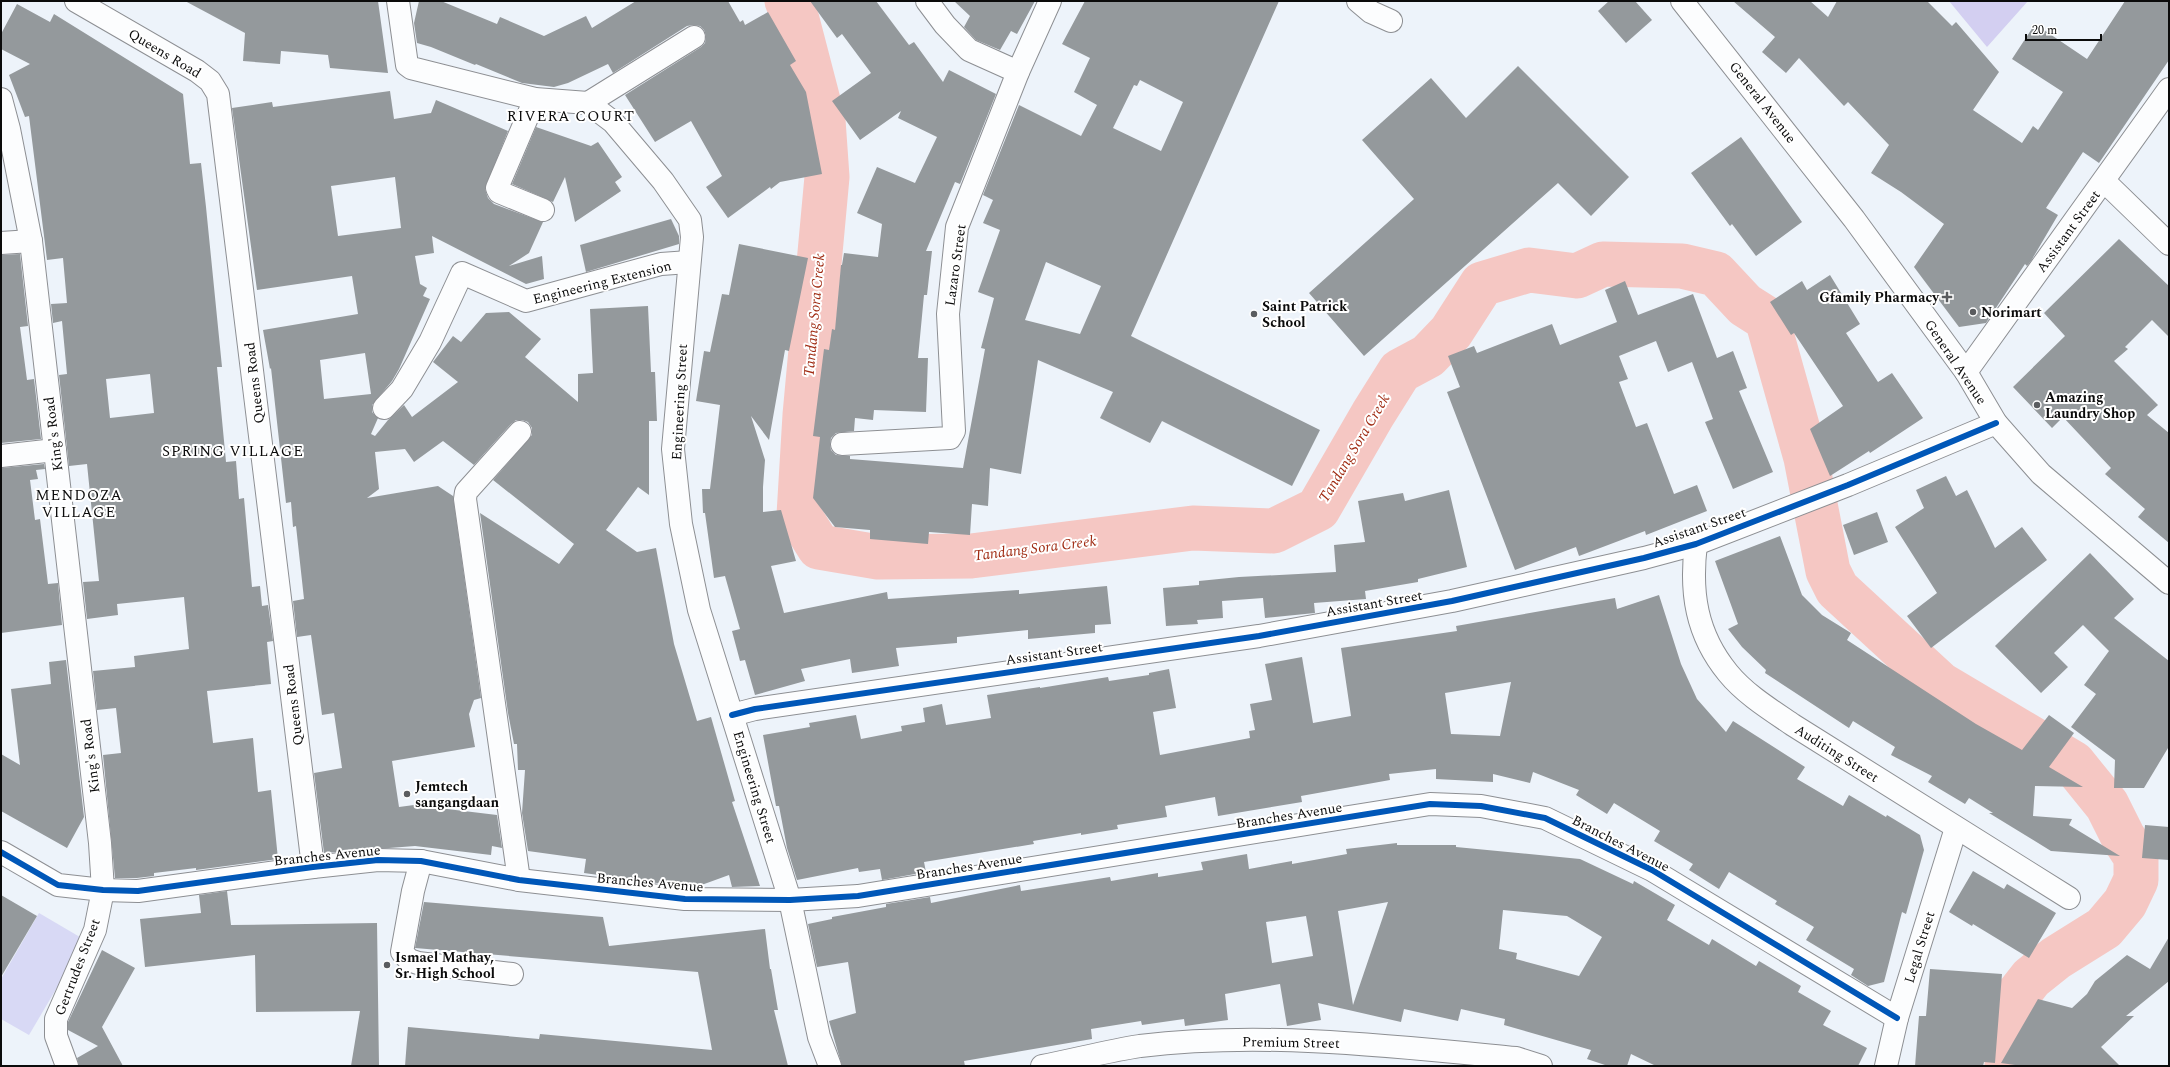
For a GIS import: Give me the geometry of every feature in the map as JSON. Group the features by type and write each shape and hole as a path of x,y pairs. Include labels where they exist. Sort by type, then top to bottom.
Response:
{"street":[{"name":"Queens Road","path":"76,1 197,71 210,81 218,94 313,866"},
{"path":"398,1 407,65 411,68 535,99 588,103 694,37"},
{"path":"927,1 945,25 969,50 1018,72"},
{"name":"Lazaro Street","path":"842,444 950,438 954,430 948,314 957,226 1018,72 1050,1"},
{"path":"1358,1 1371,12 1392,21"},
{"name":"General Avenue","path":"1682,1 1854,219 1966,372 1996,423 2041,474 2169,583"},
{"name":"Assistant Street","path":"1966,372 2169,89"},
{"name":"King's Road","path":"1,99 9,128 30,241 100,842 103,890"},
{"path":"535,99 497,188 499,192 543,210"},
{"name":"Engineering Street","path":"588,103 613,122 663,181 690,220 692,237 673,449 681,524 699,610 790,900 819,1037 830,1066"},
{"path":"2104,181 2169,244"},
{"path":"1,243 30,241"},
{"name":"Engineering Extension","path":"384,408 402,390 430,342 462,274 526,301 661,264 689,262"},
{"name":"Assistant Street","path":"732,715 755,709 1260,636 1452,601 1644,558 1696,544 1848,485 1996,423"},
{"path":"519,880 464,499 466,492 520,432"},
{"path":"1,456 55,450"},
{"name":"Auditing Street","path":"1696,544 1693,569 1694,601 1706,638 1728,674 1756,699 1792,725 2069,898"},
{"name":"Branches Avenue","path":"1,852 58,886 103,890 138,891 313,866 378,860 421,861 519,880 685,899 790,900 858,896 1430,804 1481,806 1544,818 1652,870 1897,1018"},
{"name":"Legal Street","path":"1886,1066 1897,1018 1956,828"},
{"path":"421,861 413,891 402,952 409,960 418,963 512,974"},
{"name":"Gertrudes Street","path":"67,1066 56,1036 56,1019 95,930 103,890"},
{"name":"Premium Street","path":"1042,1066 1139,1046 1211,1041 1360,1043 1516,1058 1541,1066"}],"shaded area":[{"path":"1949,1 2028,1 1987,47"},
{"path":"39,913 85,940 29,1035 1,1019 1,979"}],"building":[{"path":"185,1 378,1 388,73 330,68 328,55 281,51 280,64 243,61 245,33"},
{"path":"419,1 441,1 497,24 500,17 544,36 586,16 592,28 636,1 728,1 740,22 743,20 745,25 768,12 796,61 790,65 806,92 822,174 780,182 771,189 770,187 728,218 706,187 722,176 691,121 655,142 625,95 701,47 705,43 706,36 704,30 700,26 687,26 613,73 608,64 568,83 554,87 522,83 476,64 475,65 431,47 417,43 414,23"},
{"path":"810,1 876,1 909,45 914,42 943,82 949,70 996,94 960,184 955,182 926,251 932,251 927,295 924,295 918,358 928,358 926,412 874,410 873,420 855,418 854,431 836,433 831,438 830,444 831,450 836,455 850,456 850,459 963,468 985,349 981,348 994,298 978,292 1000,230 983,223 993,200 983,195 1019,105 1081,136 1097,105 1074,92 1090,58 1062,44 1085,1 1279,1 1131,336 1320,430 1292,486 1162,421 1150,443 1100,418 1113,392 1038,360 1021,474 990,468 988,506 972,504 970,535 929,532 928,544 870,539 870,530 835,527 813,498 820,437 813,436 824,349 829,350 832,329 835,330 841,265 844,253 878,257 882,224 857,213 877,167 915,183 937,137 898,118 901,111 860,140 832,101 871,73 842,34 837,38","holes":["1140,80 1183,102 1161,151 1113,128 1134,85 1137,86","1046,262 1101,286 1080,334 1025,320"]},
{"path":"954,1 1035,1 1017,34 1011,31 1000,50 976,40 964,27 970,16"},
{"path":"1609,1 1635,1 1652,20 1626,43 1598,11"},
{"path":"1733,1 1810,1 1828,17 1837,1 1927,1 1952,26 1956,22 1999,72 1973,110 2022,143 2033,126 2038,130 2063,92 2012,59 2035,24 2087,59 2125,1 2169,1 2169,60 2099,163 2083,152 2046,208 2058,215 2031,261 2027,266 2025,264 1986,323 1959,327 1914,267 1944,224 1901,192 1871,173 1889,145 1848,102 1844,106 1799,58 1786,73 1762,52 1775,37"},
{"path":"17,4 50,22 54,14 183,94 190,164 201,163 222,367 217,367 226,462 236,461 239,499 244,498 252,587 260,586 262,606 268,605 273,641 267,642 271,684 207,691 213,743 253,738 258,792 271,790 278,859 196,870 196,868 154,873 154,876 137,878 115,878 103,755 121,753 116,708 97,710 93,671 135,667 134,656 189,649 184,597 117,604 118,615 87,619 83,582 99,581 87,464 69,466 59,375 67,374 62,321 53,323 51,304 67,303 63,258 47,260 29,116 25,117 9,75 30,64 1,49 1,34","holes":["150,374 154,413 110,418 106,379"]},
{"path":"1518,66 1629,177 1591,216 1558,183 1364,356 1309,293 1414,199 1362,140 1431,78 1466,118"},
{"path":"390,91 394,119 431,113 436,100 508,131 485,189 488,198 494,204 543,222 529,253 509,266 542,256 544,279 526,284 432,236 434,253 415,256 420,284 427,288 423,296 430,299 399,369 392,381 372,405 372,412 378,418 371,434 375,436 388,420 404,405 412,417 458,382 433,362 453,336 461,342 486,313 509,312 541,339 525,357 578,402 578,374 593,373 590,309 648,306 651,372 655,372 657,421 649,421 649,495 638,487 606,530 637,552 656,548 674,644 697,721 711,717 735,801 732,802 760,886 732,887 729,875 696,887 686,887 584,873 586,859 528,851 522,813 525,770 518,770 517,744 514,744 508,713 480,513 559,564 574,544 493,480 532,435 532,428 528,422 522,420 516,420 511,424 474,465 443,441 414,462 405,449 375,452 379,489 367,498 438,486 453,496 481,698 474,700 469,714 475,747 392,761 399,807 414,805 497,815 502,848 492,846 491,855 415,846 324,853 314,773 342,768 334,713 322,715 311,635 297,637 293,601 304,599 296,526 293,527 291,502 286,503 271,368 270,369 263,330 358,314 352,276 257,290 232,108 272,102 273,107","holes":["395,177 401,228 338,236 331,186","365,353 371,394 324,399 320,360"]},
{"path":"536,127 591,146 598,142 622,177 615,182 621,191 575,222 565,177 553,202 512,184"},
{"path":"1741,137 1802,222 1756,256 1732,224 1730,226 1691,173"},
{"path":"671,219 679,236 679,244 586,272 580,245"},
{"path":"2119,239 2169,286 2169,337 2152,320 2125,347 2128,349 2114,361 2158,405 2147,415 2169,433 2169,543 2138,517 2145,509 2105,474 2111,468 2063,417 2052,428 2013,387 2065,336 2044,313"},
{"path":"739,244 808,258 789,351 785,350 769,440 751,416 765,460 763,512 781,510 796,561 771,566 784,613 887,592 888,599 1019,590 1019,594 1107,586 1111,624 1095,625 1095,633 1028,639 1028,630 957,637 957,643 896,648 899,666 852,673 850,659 801,669 805,681 755,695 745,660 740,661 732,631 740,629 725,576 714,578 705,513 703,513 702,489 710,489 720,405 696,401 704,351 710,352 722,294 729,295"},
{"path":"20,254 28,326 20,327 27,380 34,379 41,439 1,443 1,255"},
{"path":"1830,275 1860,324 1846,333 1878,382 1892,373 1923,418 1870,453 1869,451 1830,476 1810,429 1843,406 1794,333 1791,335 1770,302 1802,281 1807,290"},
{"path":"1625,281 1638,315 1693,294 1717,358 1733,351 1747,388 1739,391 1773,472 1733,489 1705,422 1713,419 1692,362 1668,372 1656,341 1619,356 1628,379 1619,382 1636,427 1647,423 1674,494 1697,485 1707,511 1646,535 1645,531 1579,556 1576,547 1515,570 1447,392 1460,387 1448,356 1474,346 1477,353 1552,324 1560,345 1617,322 1605,290"},
{"path":"44,464 45,469 36,470 38,479 30,480 35,520 40,519 48,584 58,583 62,625 1,633 1,468"},
{"path":"1946,476 1956,496 1967,490 1995,548 2022,527 2047,560 1931,648 1907,616 1937,593 1895,527 1924,508 1916,490"},
{"path":"1449,490 1467,567 1418,579 1418,582 1365,591 1366,599 1314,603 1315,613 1265,618 1263,598 1222,601 1223,618 1197,620 1198,624 1166,626 1163,588 1199,585 1199,581 1239,577 1336,572 1334,545 1365,542 1358,501 1403,493 1405,501"},
{"path":"1877,512 1888,542 1854,555 1843,525"},
{"path":"1780,536 1802,595 1822,615 1851,633 1847,640 1976,724 2022,750 2049,715 2074,733 2049,767 2083,787 2035,786 2033,816 2072,819 2069,825 2120,856 2051,851 1989,813 1993,813 1969,798 1965,804 1928,782 1932,776 1891,755 1895,747 1853,721 1849,728 1765,673 1766,670 1742,647 1728,629 1738,624 1715,561"},
{"path":"2090,553 2134,599 2114,618 2169,661 2168,748 2144,788 2114,788 2115,760 2071,727 2096,694 2084,685 2109,651 2083,625 2054,653 2068,667 2041,693 1995,646"},
{"path":"1659,595 1681,664 1697,699 1726,732 1733,721 1805,767 1797,779 1843,806 1849,795 1886,817 1887,815 1920,835 1924,850 1906,914 1902,912 1884,982 1868,986 1851,975 1854,969 1806,940 1814,927 1775,904 1777,901 1729,872 1719,889 1689,870 1693,864 1654,841 1660,831 1614,803 1607,814 1576,795 1579,790 1533,772 1530,783 1493,774 1493,782 1436,779 1436,769 1389,774 1390,780 1301,796 1302,802 1218,816 1215,797 1165,806 1167,817 1117,825 1118,829 1081,835 1081,833 1033,841 1034,844 924,862 926,872 882,880 880,869 859,872 858,868 797,880 787,848 779,806 776,806 763,735 810,727 809,723 856,715 861,739 902,731 901,726 925,722 923,708 942,704 946,725 991,718 987,695 1108,677 1109,681 1149,675 1149,673 1169,669 1176,708 1153,712 1160,755 1250,738 1249,731 1255,730 1250,704 1272,700 1265,664 1302,657 1313,723 1351,716 1341,648 1457,631 1456,626 1615,598 1617,609","holes":["1511,682 1500,736 1451,734 1445,693"]},
{"path":"66,660 84,817 67,848 1,811 1,754 20,765 11,689 51,684 49,662"},
{"path":"2145,825 2169,827 2169,860 2142,858"},
{"path":"1397,843 1397,845 1456,845 1456,847 1580,859 1633,884 1634,881 1675,905 1667,920 1709,945 1712,939 1756,966 1759,961 1801,986 1798,992 1831,1011 1823,1025 1867,1048 1858,1066 1656,1066 1631,1054 1627,1066 1608,1066 1587,1059 1591,1050 1504,1025 1505,1019 1461,1009 1458,1021 1404,1009 1401,1022 1318,1003 1321,1020 1287,1026 1280,984 1225,994 1228,1020 1185,1026 1184,1019 1142,1025 1141,1021 1091,1029 1092,1039 964,1061 965,1066 842,1066 829,1021 856,1013 848,962 817,967 808,924 832,919 832,917 886,907 886,904 930,897 931,903 1020,885 1021,891 1110,877 1111,881 1158,873 1158,877 1203,870 1201,862 1247,854 1249,869 1292,861 1292,864 1347,854 1346,849","holes":["1388,902 1353,1005 1338,911","1503,910 1567,916 1602,937 1579,976 1516,959 1517,953 1499,949","1306,916 1313,956 1272,963 1266,922"]},
{"path":"1973,871 2004,889 2007,884 2056,913 2029,958 1973,924 1972,926 1949,912"},
{"path":"227,891 231,925 377,923 379,1066 351,1066 360,1011 256,1012 255,955 145,967 140,919 201,913 199,895"},
{"path":"1,895 37,916 1,977"},
{"path":"424,902 603,917 609,946 765,929 770,969 778,1010 774,1010 788,1066 405,1066 408,1027 539,1039 540,1034 712,1050 698,972 415,948"},
{"path":"2169,937 2169,981 2126,1016 2134,1016 2101,1047 2120,1066 2022,1066 2001,1063 2038,999 2072,1008 2087,994 2095,981 2127,955 2150,969"},
{"path":"102,950 135,968 102,1027 123,1066 79,1066 77,1058 98,1046 68,1030 68,1022"},
{"path":"1930,969 2002,974 1995,1063 1984,1062 1983,1066 1915,1066 1919,1016 1926,1016"}],"waterway":[{"name":"Tandang Sora Creek","path":"787,1 797,20 823,120 827,177 805,415 799,515 819,547 878,557 971,556 1193,528 1274,531 1318,509 1373,414 1400,371 1428,356 1451,332 1482,284 1529,270 1577,276 1603,264 1682,266 1716,274 1745,305 1767,319 1806,458 1828,571 1837,589 1940,684 2073,763 2107,805 2123,837 2136,857 2136,880 2125,903 2104,928 2056,958 2031,978 2013,1001 2007,1066"}],"cycle path":[{"path":"732,715 755,709 1259,636 1452,601 1644,558 1696,544 1848,485 1996,423"},
{"path":"1,852 58,885 103,890 138,891 313,867 378,860 421,861 519,880 685,899 790,900 858,896 1430,804 1481,806 1545,818 1652,870 1897,1018"}],"place":[{"name":"Gfamily Pharmacy","path":"1947,297"},
{"name":"Norimart","path":"1973,312"},
{"name":"Saint Patrick School","path":"1254,314"},
{"name":"Amazing Laundry Shop","path":"2037,405"},
{"name":"Jemtech sangangdaan","path":"407,794"},
{"name":"Ismael Mathay, Sr. High School","path":"387,965"}],"district":[{"name":"RIVERA COURT","path":"571,116"},
{"name":"SPRING VILLAGE","path":"233,451"},
{"name":"MENDOZA VILLAGE","path":"79,504"}]}
